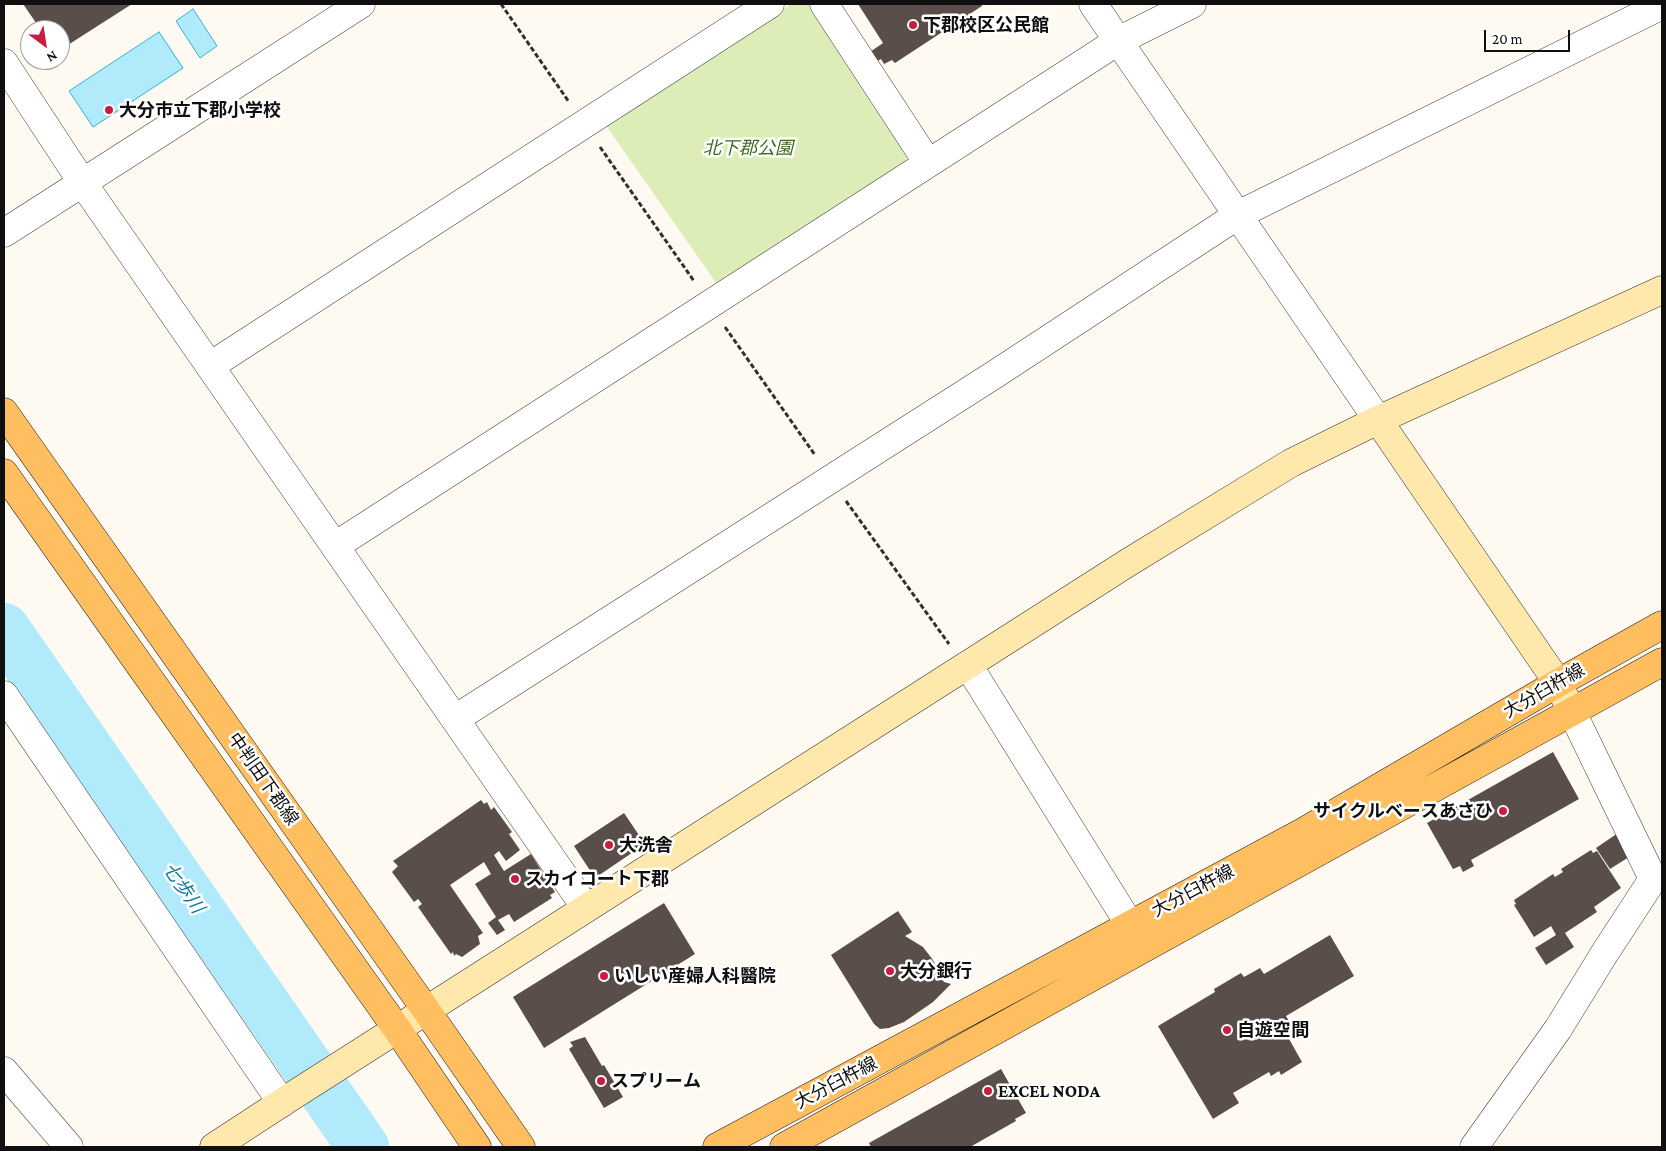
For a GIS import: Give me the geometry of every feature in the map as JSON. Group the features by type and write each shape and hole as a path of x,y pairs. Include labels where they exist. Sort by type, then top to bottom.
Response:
{"main road":[{"name":"中判田下郡線","path":"4,412 521,1147"},
{"name":"中判田下郡線","path":"4,473 397,1029 477,1147"},
{"name":"大分臼杵線","path":"717,1147 1303,832 1662,624"},
{"name":"大分臼杵線","path":"784,1147 1662,662"}],"street":[{"path":"4,233 362,4"},
{"path":"210,366 770,4"},
{"path":"824,4 928,163"},
{"path":"1093,4 1558,683 1653,880 1558,1029 1474,1147"},
{"path":"335,546 1118,41 1192,4"},
{"path":"455,719 997,374 1238,215 1662,5"},
{"path":"4,63 82,182 586,908"},
{"path":"214,1147 1129,562 1291,462 1378,420 1662,290"},
{"path":"968,665 1144,948"},
{"path":"4,695 285,1100"},
{"path":"4,1071 69,1147"}],"path":[{"path":"501,4 571,104"},
{"path":"596,140 697,286"},
{"path":"722,322 818,461"},
{"path":"846,500 951,648 968,665"}],"green space":[{"name":"北下郡公園","path":"791,4 815,4 908,148 906,161 717,284 605,124"}],"water":[{"path":"193,9 217,46 200,58 176,21"},
{"path":"159,32 183,68 93,127 69,91"}],"building":[{"path":"23,4 132,4 70,44 70,20 34,20"},
{"name":"下郡校区公民館","path":"858,4 981,4 982,6 895,63 892,60 884,64 881,59 876,62 870,52 883,43"},
{"name":"サイクルベースあさひ","path":"1553,752 1579,799 1471,860 1474,866 1463,872 1460,866 1453,869 1427,823"},
{"name":"スカイコート下郡","path":"481,800 484,804 487,802 491,810 494,807 512,832 509,834 520,850 506,861 499,851 494,855 504,871 531,854 555,892 550,895 552,898 514,922 509,914 498,920 505,930 497,935 488,923 496,917 475,884 491,874 484,862 450,885 483,933 478,936 480,944 462,957 456,954 454,956 453,952 451,954 418,907 422,904 418,899 414,902 392,872 398,866 393,861"},
{"name":"大洗舎","path":"624,813 645,844 595,878 574,846"},
{"path":"1618,833 1629,857 1610,869 1596,848"},
{"path":"1591,850 1593,853 1597,851 1621,888 1594,907 1597,912 1565,933 1574,947 1546,965 1535,948 1556,935 1551,926 1534,937 1514,905 1516,904 1514,900 1553,874 1555,877 1563,872 1561,869"},
{"name":"いしい産婦人科醫院","path":"664,903 695,954 544,1048 513,997"},
{"name":"大分銀行","path":"898,911 912,932 905,936 923,947 933,960 944,982 951,984 933,1002 904,1022 889,1028 880,1029 874,1024 831,955"},
{"name":"自遊空間","path":"1330,935 1354,976 1286,1016 1297,1035 1289,1039 1302,1062 1281,1075 1279,1071 1271,1076 1269,1072 1233,1093 1239,1103 1213,1119 1158,1026 1215,992 1214,989 1241,973 1244,977 1260,968 1264,974"},
{"name":"スプリーム","path":"585,1037 623,1097 604,1108 569,1049 573,1046 570,1042"},
{"name":"EXCEL NODA","path":"1001,1069 1026,1113 1015,1119 1016,1121 970,1147 871,1147 869,1143"}],"waterway":[{"name":"七歩川","path":"4,629 363,1147"}],"place":[{"name":"下郡校区公民館","path":"913,25"},
{"name":"大分市立下郡小学校","path":"109,110"},
{"name":"サイクルベースあさひ","path":"1503,811"},
{"name":"大洗舎","path":"609,845"},
{"name":"スカイコート下郡","path":"515,879"},
{"name":"大分銀行","path":"890,971"},
{"name":"いしい産婦人科醫院","path":"604,976"},
{"name":"自遊空間","path":"1227,1030"},
{"name":"スプリーム","path":"601,1081"},
{"name":"EXCEL NODA","path":"988,1091"}]}
